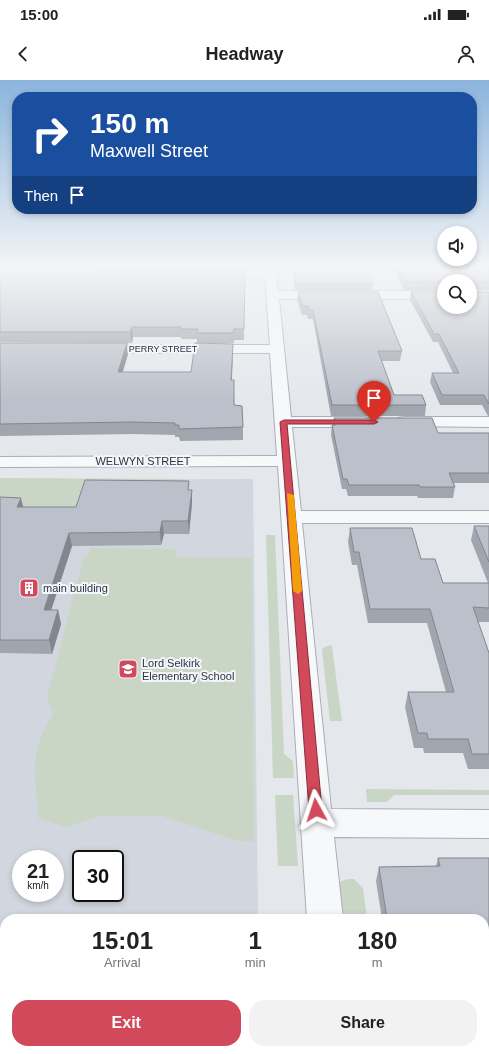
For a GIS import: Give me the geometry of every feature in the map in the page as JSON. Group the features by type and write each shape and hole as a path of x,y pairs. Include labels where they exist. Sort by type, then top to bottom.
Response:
{"street":[{"path":"274,311 325,914"},
{"name":"PERRY STREET","path":"82,349 277,349"},
{"path":"284,422 489,422"},
{"name":"WELWYN STREET","path":"0,462 286,461"},
{"path":"291,517 489,517"},
{"path":"317,823 489,824"}],"shaded area":[{"name":"Lord Selkirk Elementary School","path":"253,479 258,914 0,914 0,480"}],"green space":[{"path":"0,478 183,479 181,493 77,523 0,522"},
{"path":"266,535 275,535 284,754 293,761 294,778 273,778"},
{"path":"90,548 176,549 175,557 252,558 254,841 238,841 162,816 100,816 65,827 39,819 35,765 40,741 45,728 53,715 47,697 84,557 87,557"},
{"path":"330,645 332,647 342,721 330,721 322,651 323,648"},
{"path":"366,789 489,790 489,795 394,795 387,802 367,802"},
{"path":"275,795 293,795 298,866 278,866"},
{"path":"348,879 354,879 363,888 366,914 345,914 342,911 337,883"}],"building":[{"path":"0,311 244,311 244,329 234,329 233,333 197,333 198,329 181,329 181,327 132,327 130,332 0,332"},
{"path":"313,311 386,311 402,351 378,351 394,395 422,395 426,405 332,405"},
{"path":"422,311 437,311 437,314 477,314 477,311 489,311 489,404 484,395 442,395 432,373 459,373 439,334 434,334"},
{"path":"0,343 127,343 118,372 191,372 195,343 233,344 231,380 234,380 234,405 242,406 243,427 179,429 179,425 175,425 175,423 132,422 0,424"},
{"path":"334,418 432,418 438,433 489,433 489,473 449,473 455,487 420,487 419,485 349,485 347,479 343,479 332,425 335,425"},
{"path":"85,480 189,481 188,490 192,490 188,521 162,521 160,532 69,533 44,610 58,610 49,640 0,640 0,497 21,498 17,507 76,507"},
{"path":"474,526 489,526 489,562"},
{"path":"350,528 412,528 421,559 435,559 443,583 489,583 489,608 473,607 489,653 489,754 472,754 468,739 428,739 427,733 418,733 408,692 454,692 430,609 370,609 359,552 354,552"},
{"path":"438,858 489,858 489,914 386,914 379,867 440,866"}],"slow traffic":[{"path":"290,495 298,591"}],"place":[{"name":"main building","path":"29,588"},
{"name":"Lord Selkirk Elementary School","path":"128,669"}],"route":[{"path":"316,810 284,422 374,422"}]}
